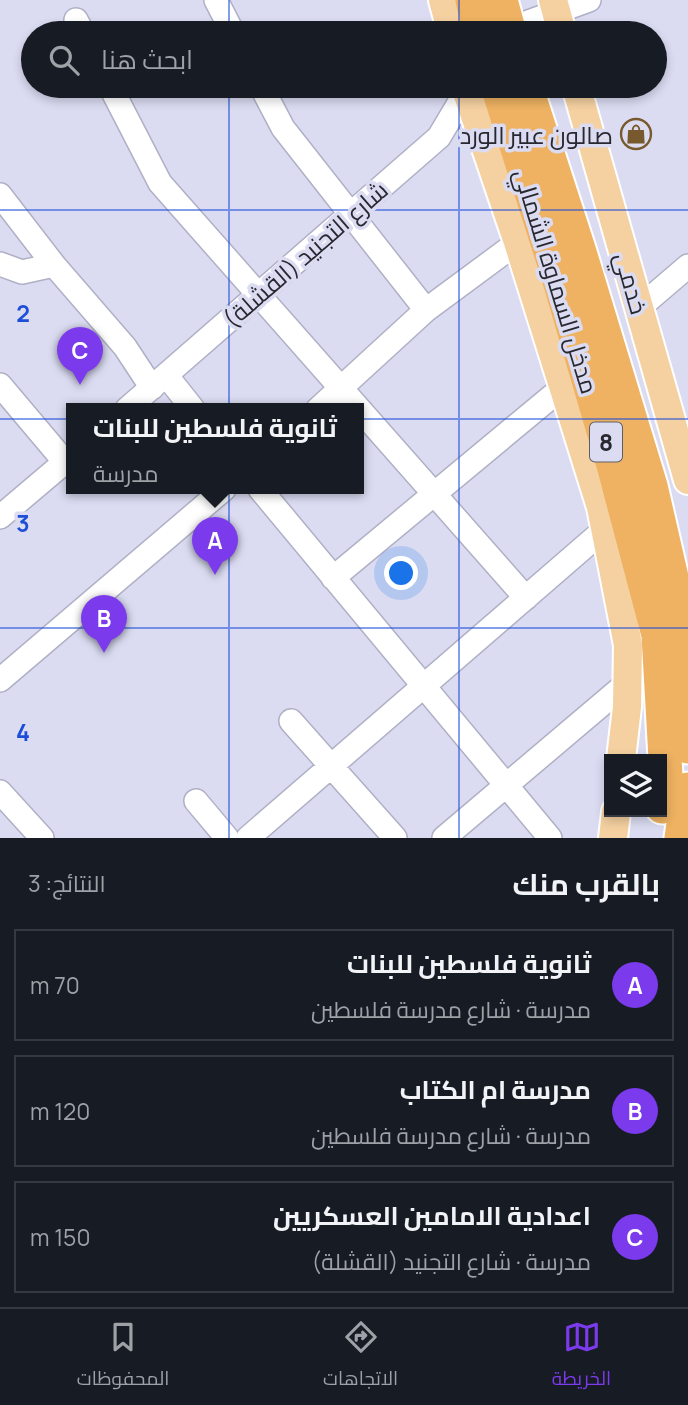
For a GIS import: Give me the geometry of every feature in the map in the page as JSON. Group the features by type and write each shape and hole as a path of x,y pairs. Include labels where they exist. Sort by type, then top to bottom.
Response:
{"highway":[{"path":"472,0 496,21"},
{"name":"مدخل السماوة الشمالي","path":"500,98 562,290 616,476 658,635 665,754"},
{"name":"مدخل السماوة الشمالي","path":"530,98 651,486 682,600 688,747"},
{"path":"681,838 688,789"},
{"name":"مدخل السماوة الشمالي","path":"657,838 660,817"}],"main road":[{"path":"443,0 449,21"},
{"path":"467,98 518,242 601,507 628,645 621,754"},
{"name":"خدمي","path":"579,98 685,460"},
{"path":"613,838 615,817"}],"street":[{"path":"216,0 227,21"},
{"path":"519,21 557,15 589,0"},
{"path":"116,98 160,183 355,403"},
{"path":"267,98 283,128 426,310"},
{"name":"شارع التجنيد (القشلة)","path":"134,403 439,137 461,98"},
{"path":"0,195 54,265 125,347 186,403"},
{"path":"325,403 426,310 518,242"},
{"path":"0,264 22,272 54,265"},
{"path":"639,308 688,267"},
{"path":"0,384 66,457"},
{"path":"332,578 563,387"},
{"path":"364,413 526,598"},
{"path":"0,517 66,461"},
{"path":"0,680 218,494"},
{"path":"264,494 550,838"},
{"path":"248,838 605,529"},
{"path":"444,838 627,683"},
{"path":"291,721 395,838"},
{"path":"0,792 42,838"},
{"path":"196,801 227,838"}],"place":[{"name":"صالون عبير الورد","path":"636,134"},
{"name":"اعدادية الامامين العسكريين","path":"80,385"},
{"name":"ثانوية فلسطين للبنات","path":"215,575"},
{"name":"مدرسة ام الكتاب","path":"104,653"}]}
